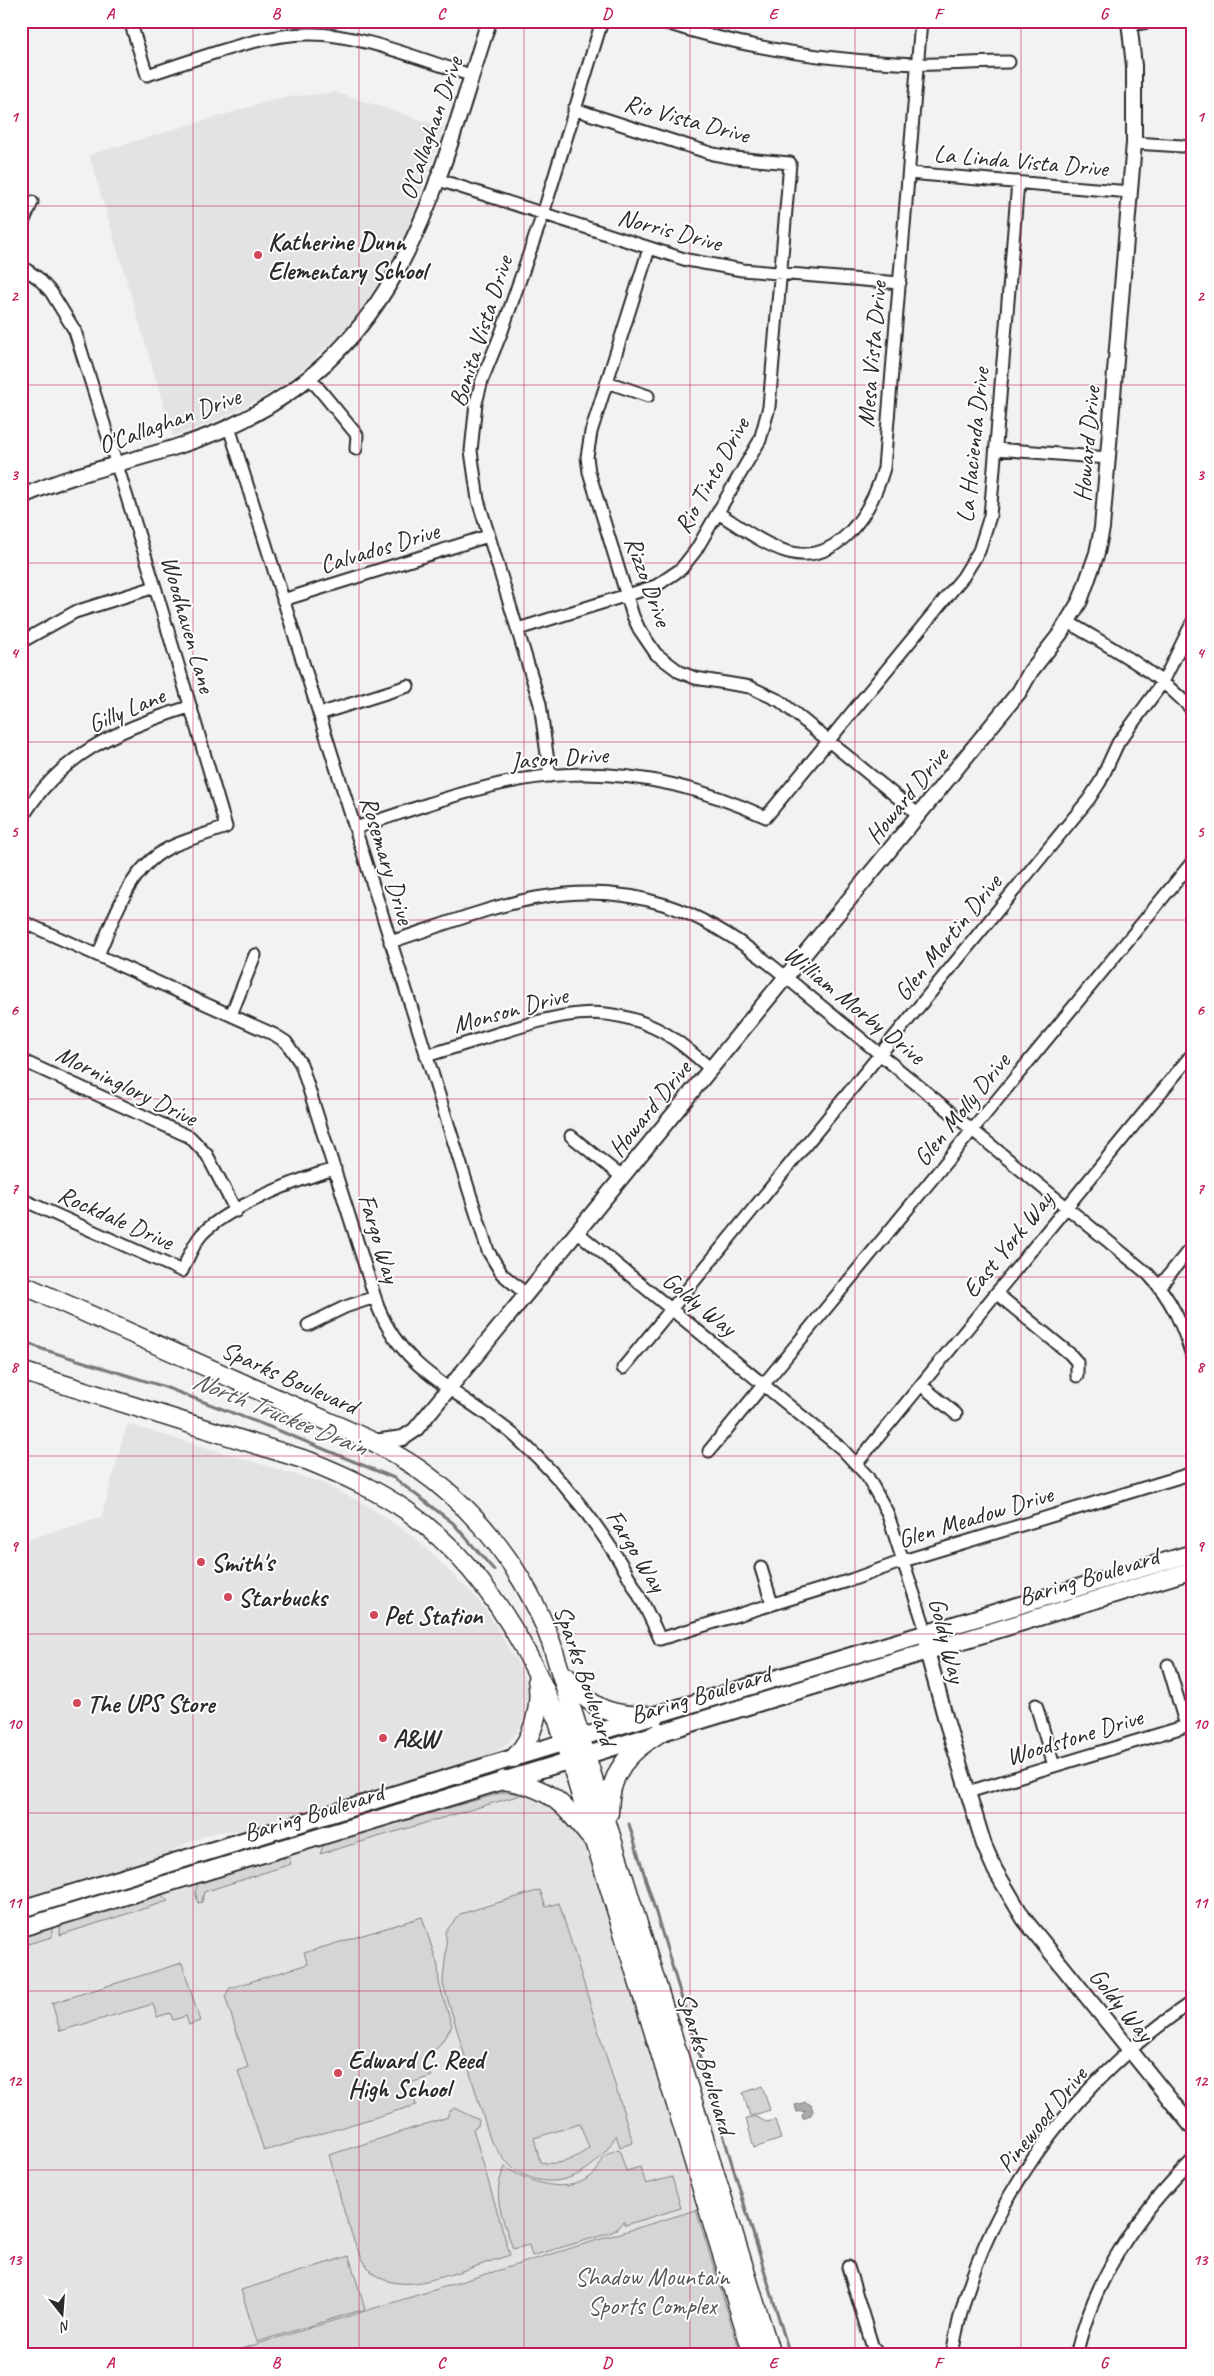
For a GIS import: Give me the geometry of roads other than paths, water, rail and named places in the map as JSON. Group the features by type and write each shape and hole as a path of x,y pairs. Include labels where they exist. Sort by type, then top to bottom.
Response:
{"main road":[{"name":"Sparks Boulevard","path":"21,1284 374,1442 417,1468 442,1488 468,1510 500,1547 533,1598 544,1622 560,1668 573,1739 579,1757 610,1826 771,2355"},
{"name":"Sparks Boulevard","path":"21,1371 309,1461 374,1491 407,1511 464,1562 499,1607 524,1645 573,1739"},
{"name":"Baring Boulevard","path":"21,1928 579,1757 658,1724 926,1634 1193,1553"},
{"name":"Baring Boulevard","path":"21,1909 573,1739 658,1724 927,1651 1193,1570"},
{"path":"514,1758 527,1742 538,1708 539,1689 535,1666"},
{"path":"560,1668 575,1689 598,1707 613,1714 658,1724 633,1750 619,1770 612,1786 609,1804 610,1826"},
{"name":"Sparks Boulevard","path":"579,1757 596,1845 753,2355"},
{"path":"504,1780 526,1784 555,1798 574,1817 596,1845"},
{"path":"710,2220 718,2222 735,2237"}],"street":[{"path":"130,21 147,74 265,39 310,34 353,39 472,75"},
{"name":"O'Callaghan Drive","path":"21,497 56,483 202,438 229,427 280,399 310,378 352,337 388,290 415,238 489,21"},
{"name":"Bonita Vista Drive","path":"550,776 540,704 488,536 473,476 472,443 476,403 482,380 502,331 543,214 602,21"},
{"path":"660,21 734,42 782,51 918,64 1009,62"},
{"name":"Mesa Vista Drive","path":"718,513 776,547 798,554 810,554 828,549 845,539 875,492 884,468 921,21"},
{"path":"1129,23 1155,21"},
{"name":"Howard Drive","path":"374,1442 403,1438 415,1430 1019,692 1031,671 1068,622 1090,577 1102,528 1134,143 1134,66 1129,23"},
{"name":"Rio Vista Drive","path":"574,109 713,154 790,163"},
{"path":"1134,143 1182,146"},
{"name":"Rio Tinto Drive","path":"518,629 656,586 681,569 696,550 718,513 760,440 766,424 790,163"},
{"name":"La Linda Vista Drive","path":"909,173 1130,192"},
{"name":"Norris Drive","path":"436,180 649,249 716,266 900,283"},
{"name":"La Hacienda Drive","path":"766,817 970,567 979,551 990,516 1018,182"},
{"path":"21,227 32,202"},
{"name":"Rizzo Drive","path":"649,249 589,438 587,457 589,472 639,629 647,643 667,664 695,678 734,683 766,693 780,701 919,814"},
{"name":"Woodhaven Lane","path":"21,266 38,278 51,292 71,322 118,464 226,827 175,845 149,861 129,886 98,955"},
{"path":"310,378 357,435 356,449"},
{"path":"607,382 648,396"},
{"name":"Rosemary Drive","path":"229,427 488,1251 502,1274 526,1294"},
{"path":"996,449 1108,458"},
{"name":"Calvados Drive","path":"283,600 488,536"},
{"path":"21,642 75,612 155,587"},
{"path":"1068,622 1163,682 1193,711"},
{"name":"Glen Martin Drive","path":"623,1368 1089,799 1100,782 1118,744 1163,682 1193,622"},
{"path":"319,714 408,686"},
{"name":"Gilly Lane","path":"21,820 40,792 56,775 92,746 132,726 189,707"},
{"name":"Jason Drive","path":"355,828 490,786 550,776 609,775 662,781 708,793 766,817"},
{"name":"Glen Molly Drive","path":"709,1451 1193,861"},
{"name":"William Morby Drive","path":"390,942 536,898 571,894 615,894 669,906 697,916 744,944 786,977 1067,1207 1160,1286 1181,1320 1192,1352"},
{"name":"Fargo Way","path":"21,921 275,1035 295,1053 301,1064 375,1297 387,1327 397,1344 424,1372 514,1436 567,1488 616,1554 646,1607 660,1639"},
{"path":"231,1015 255,955"},
{"name":"Monson Drive","path":"426,1056 562,1014 600,1013 638,1020 656,1028 675,1040 711,1069"},
{"name":"East York Way","path":"856,1463 1193,1053"},
{"name":"Morninglory Drive","path":"21,1060 190,1137 207,1156 236,1211"},
{"path":"571,1136 622,1177"},
{"name":"Rockdale Drive","path":"21,1199 182,1271 201,1235 211,1226 236,1211 295,1182 334,1169"},
{"name":"Goldy Way","path":"577,1232 856,1463 878,1493 887,1512 926,1634 927,1651 984,1845 1008,1895 1024,1919 1193,2128"},
{"path":"1160,1286 1193,1245"},
{"path":"996,1293 1070,1354 1077,1362 1077,1376"},
{"path":"308,1325 375,1297"},
{"path":"921,1385 956,1414"},
{"name":"Glen Meadow Drive","path":"660,1639 851,1580 902,1561 1193,1473"},
{"path":"761,1568 772,1604"},
{"path":"1168,1665 1190,1725"},
{"path":"1036,1705 1054,1766"},
{"name":"Woodstone Drive","path":"968,1792 1190,1725"},
{"name":"Pinewood Drive","path":"952,2355 962,2306 973,2272 1001,2210 1021,2175 1064,2118 1131,2051 1193,2001"},
{"path":"1076,2355 1091,2305 1120,2247 1157,2197 1193,2160"},
{"path":"848,2267 872,2345 878,2355"}],"waterway":[{"name":"North Truckee Drain","path":"21,1340 42,1349 162,1386 275,1429 394,1478 453,1523 494,1570"},
{"path":"629,1824 790,2355"}],"place":[{"name":"Katherine Dunn Elementary School","path":"258,255"},
{"name":"Smith's","path":"201,1562"},
{"name":"Starbucks","path":"228,1597"},
{"name":"Pet Station","path":"374,1615"},
{"name":"The UPS Store","path":"77,1703"},
{"name":"A&W","path":"383,1738"},
{"name":"Edward C. Reed High School","path":"338,2073"}],"park label":[{"name":"Shadow Mountain Sports Complex","path":"652,2290"}]}
